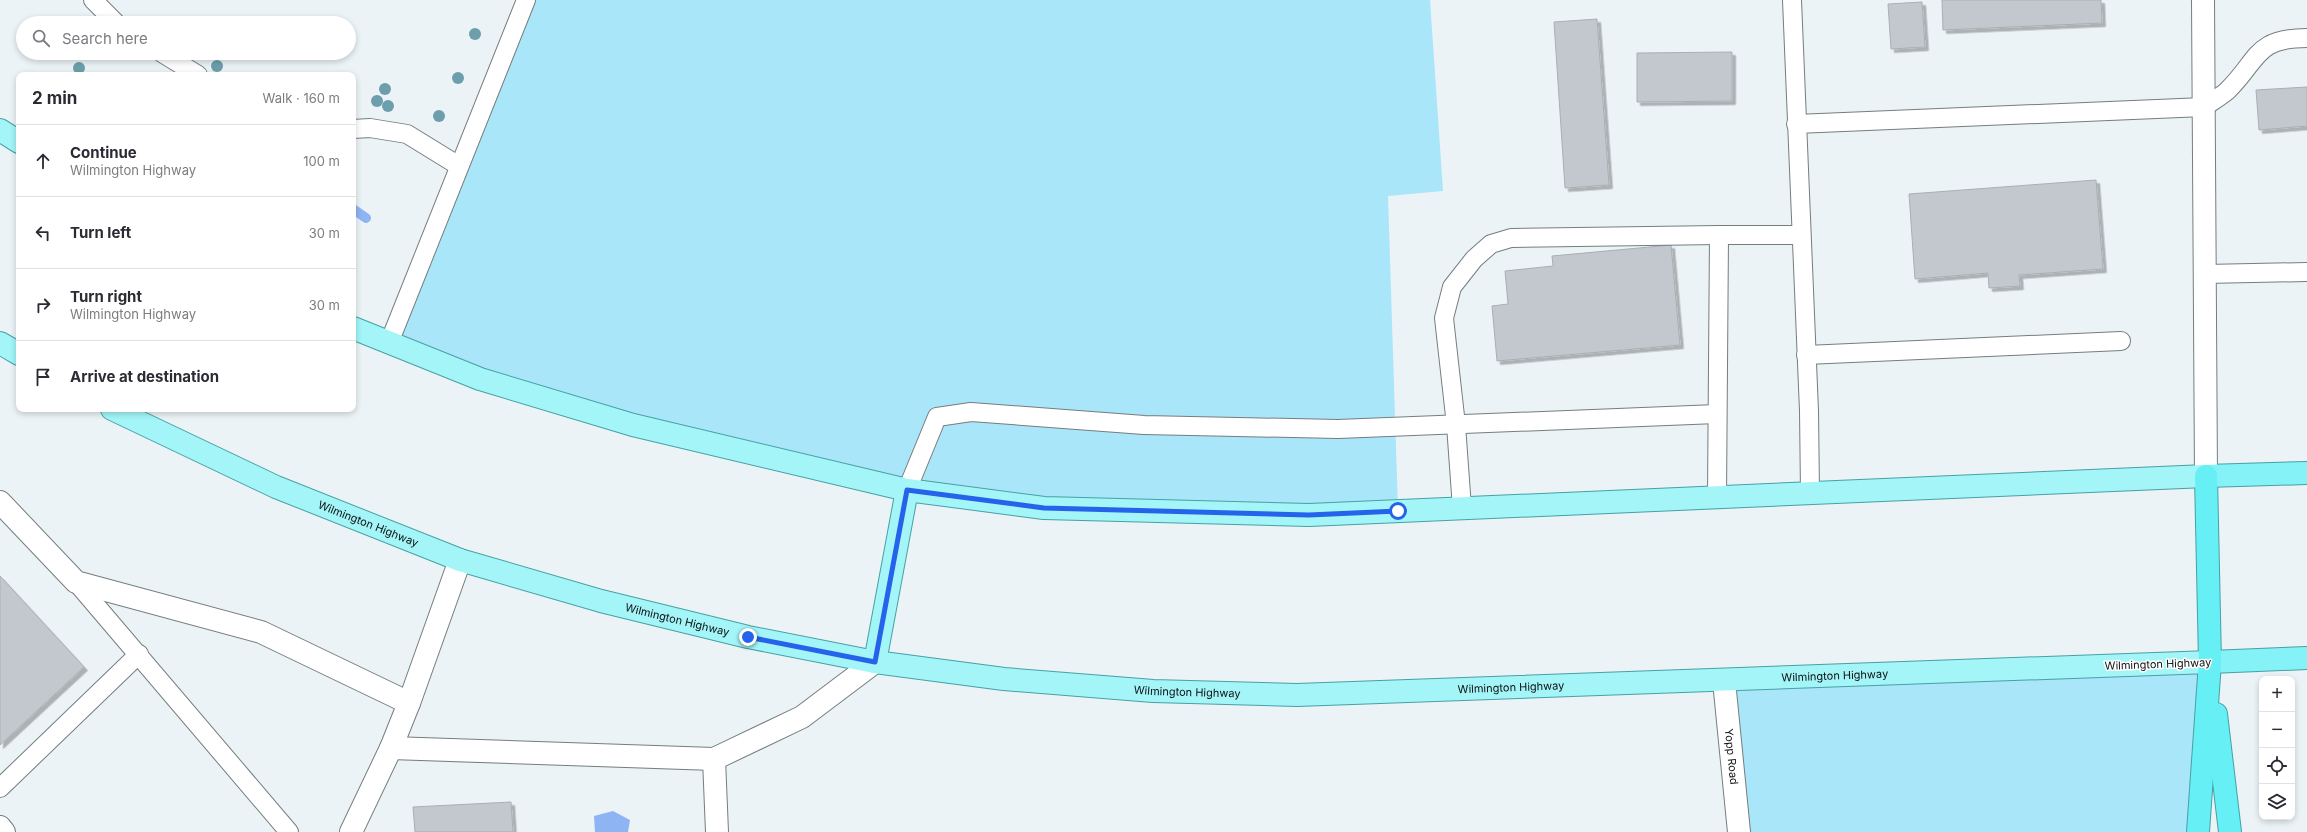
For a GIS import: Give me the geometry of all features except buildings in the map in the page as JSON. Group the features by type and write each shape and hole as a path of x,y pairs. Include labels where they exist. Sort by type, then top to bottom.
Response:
{"highway":[{"path":"2198,832 2210,662 2206,476 2307,473"},
{"name":"Wilmington Highway","path":"2210,662 2307,658"},
{"path":"2210,662 2230,832"}],"main road":[{"path":"356,329 480,379 632,425 907,490 1044,508 1309,515 2206,476"},
{"path":"0,343 16,352"},
{"name":"Wilmington Highway","path":"118,412 276,487 460,560 601,601 748,637 875,662 1004,679 1153,691 1297,695 1724,681 2210,662"},
{"path":"875,662 907,490"}],"street":[{"path":"2203,0 2206,476"},
{"path":"0,502 76,582 261,632 410,703"},
{"path":"351,832 391,748 410,703 460,560"},
{"path":"391,748 714,759 802,718 875,662"},
{"name":"Yopp Road","path":"1724,681 1739,832"},
{"path":"714,759 717,832"},
{"path":"0,827 4,832"}],"lane":[{"path":"93,0 109,16"},
{"path":"388,343 526,0"},
{"path":"1792,0 1810,493"},
{"path":"1796,124 2204,107 2226,91 2259,51 2274,42 2289,38 2307,38"},
{"path":"173,60 193,72"},
{"path":"356,129 370,128 407,134 459,166"},
{"path":"1462,508 1456,424 1444,318 1452,288 1474,259 1491,244 1511,238 1801,234"},
{"path":"1717,497 1719,236"},
{"path":"2205,274 2307,272"},
{"path":"1806,355 2121,341"},
{"path":"907,490 937,417 971,412 1144,425 1338,429 1717,414"},
{"path":"76,582 290,832"},
{"path":"0,788 139,654"}],"shaded area":[{"path":"526,0 1430,0 1443,191 1388,196 1398,511 1044,508 772,459 389,343"},
{"path":"2210,662 2198,832 1739,832 1724,681"},
{"path":"613,811 630,820 628,832 595,832 594,816"}],"waterway":[{"path":"356,211 366,218"}],"route":[{"path":"748,637 875,662 907,490 1044,508 1309,515 1398,511"}]}
